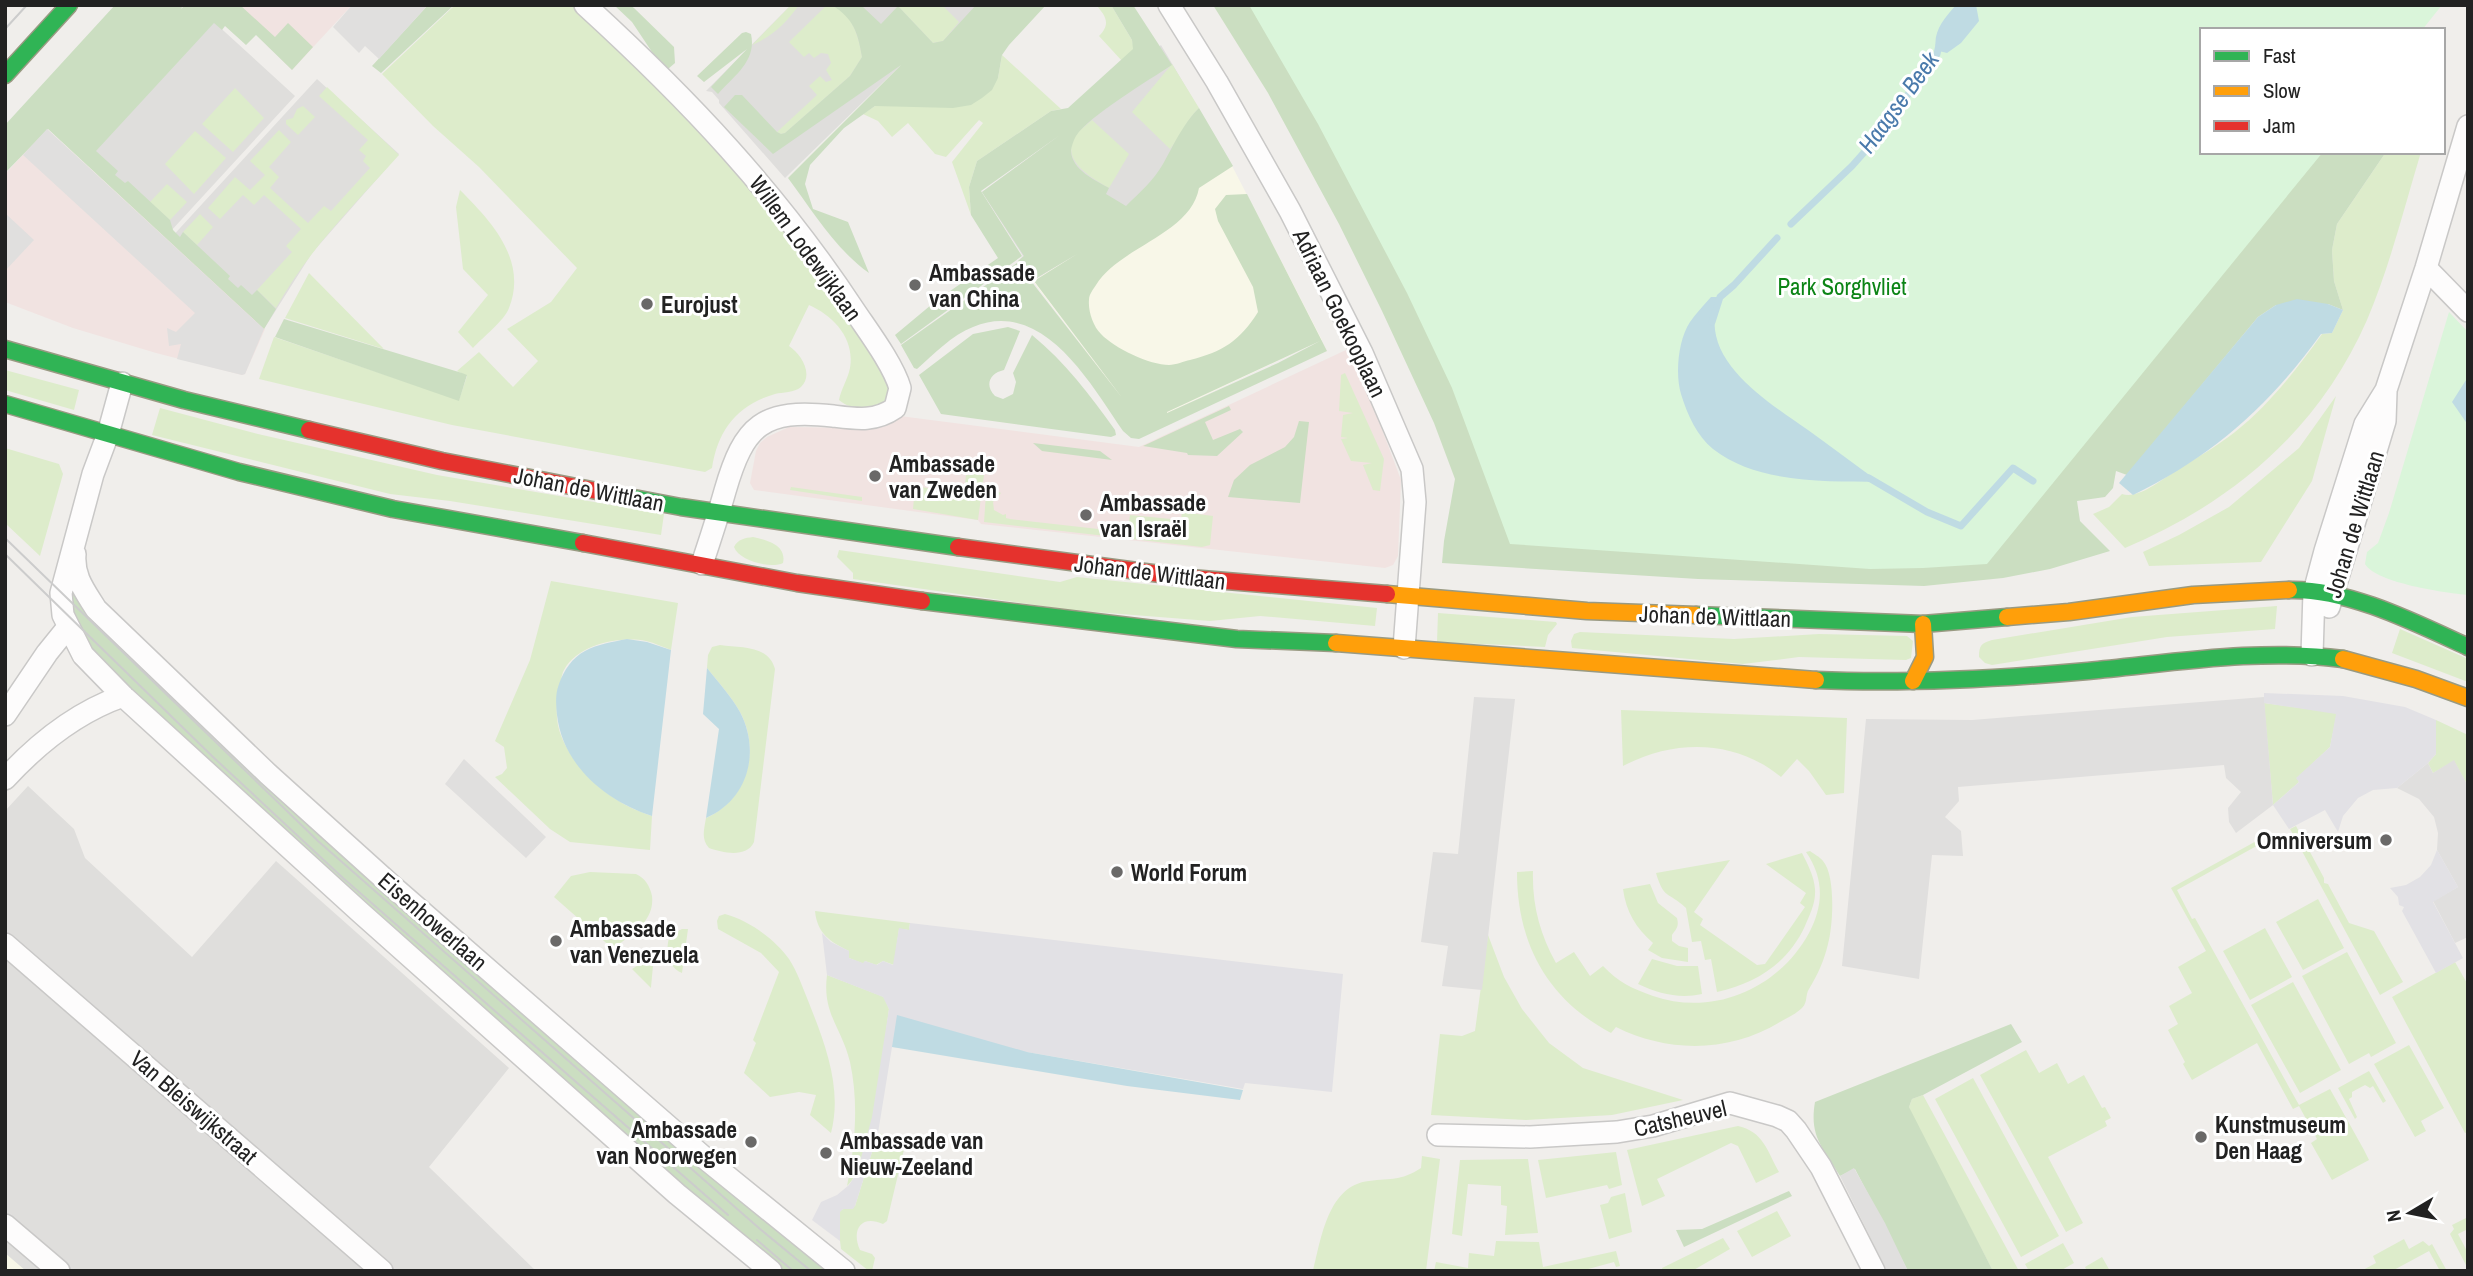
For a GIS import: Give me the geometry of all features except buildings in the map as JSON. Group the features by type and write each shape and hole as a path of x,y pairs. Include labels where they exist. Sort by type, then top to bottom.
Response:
{"main road":[{"path":"5,75 69,5"},
{"name":"Johan de Wittlaan","path":"5,349 184,400 442,461 681,507 1135,571 1587,611 1923,624 2069,612 2193,596 2263,591 2324,594"},
{"path":"5,404 239,472 393,509 797,583 955,606 1237,639 1404,648 1783,679 1913,681 2086,671 2209,658 2312,655 2353,660 2468,698"},
{"path":"2324,594 2405,618 2468,647"},
{"path":"1913,681 1925,657 1923,624"}],"street":[{"name":"Willem Lodewijklaan","path":"585,5 690,104 759,181 821,263 899,383 899,400 895,408 874,419 781,415 762,424 746,436 732,466 719,512"},
{"name":"Adriaan Goekooplaan","path":"1169,5 1265,164 1356,341 1412,469 1415,502 1404,648"},
{"name":"Johan de Wittlaan","path":"2312,655 2324,594 2327,544 2365,424 2386,390 2468,126"},
{"path":"2426,268 2468,311"},
{"name":"Eisenhowerlaan","path":"122,383 61,593 63,615 83,655 123,695 361,913 677,1194 771,1271"},
{"path":"702,564 719,512"},
{"name":"Eisenhowerlaan","path":"76,535 74,565 77,579 96,609 268,774 391,885 707,1160 844,1271"},
{"path":"5,715 68,627"},
{"path":"5,779 69,723 95,706 123,695"},
{"name":"Van Bleiswijkstraat","path":"5,944 382,1271"},
{"name":"Catsheuvel","path":"1438,1135 1503,1138 1617,1132 1653,1126 1730,1103 1777,1116 1788,1121 1796,1130 1821,1167 1874,1271"},
{"path":"5,1225 59,1271"}],"shaded area":[{"path":"226,5 352,5 292,70"},
{"path":"352,5 428,5 379,59 365,46 359,53 333,27"},
{"path":"791,5 1015,5 905,61 785,178 712,92 706,91"},
{"path":"214,22 295,96 170,232 89,157"},
{"path":"1161,45 1229,160 1033,281 1018,261 1023,256 982,192 1063,133"},
{"path":"317,79 399,154 312,253 264,329 169,240"},
{"path":"47,129 265,329 245,374 156,353 73,328 5,302 5,174"},
{"path":"47,129 264,329 245,374 177,359 181,344 169,346 167,328 176,332 195,313 23,155"},
{"path":"1229,160 1322,340 1142,425 1033,281"},
{"path":"5,213 34,240 5,271"},
{"path":"1346,350 1374,408 1401,480 1398,556 1393,565 1385,568 981,524 978,520 754,490 750,483 760,443 789,427 867,428 886,426 900,416 1139,447"},
{"path":"2264,693 2343,696 2405,707 2436,720 2436,754 2397,788 2373,790 2358,798 2343,816 2338,832 2325,810 2289,829 2273,805 2299,782 2296,778 2330,747 2336,714 2264,703"},
{"path":"1474,697 1515,699 1482,990 1442,986 1448,946 1421,942 1433,852 1458,854"},
{"path":"2264,697 2273,805 2236,833 2229,822 2228,808 2241,792 2226,778 2224,765 1958,787 1959,801 1945,817 1961,831 1963,856 1932,855 1919,979 1842,966 1866,719 1972,720"},
{"path":"464,759 546,837 526,858 445,784"},
{"path":"2454,760 2468,786 2468,937 2455,943 2433,901 2458,887 2437,850 2438,833 2434,817 2419,799 2397,788 2428,763 2433,773"},
{"path":"28,786 74,829 85,858 192,957 276,861 509,1068 429,1167 536,1271 5,1271 5,811"},
{"path":"2437,850 2458,887 2433,902 2463,958 2436,973 2402,911 2404,907 2399,905 2398,897 2390,888 2406,885 2420,877 2431,865"},
{"path":"910,923 1343,974 1332,1092 1245,1083 1243,1089 1027,1052 892,1047 878,1133 855,1206 840,1212 840,1241 812,1220 821,1202 837,1195 849,1185 857,1173 872,1117 889,1009 883,997 827,975 822,933 831,942 849,951 849,958 863,963 865,961 877,965 883,961 893,965 899,928 909,930"},
{"path":"5,928 399,1271 390,1271 5,936"},
{"path":"1854,1168 1908,1271 1887,1271 1840,1176"},
{"path":"5,1208 77,1271 68,1271 5,1216"},
{"path":"5,1253 26,1271 5,1271"}],"green space":[{"path":"115,5 183,5 181,9 185,5 240,5 275,37 288,23 313,47 292,70 256,35 246,45 225,26 222,30 214,23 96,151 118,171 115,175 125,183 128,181 170,220 173,230 180,237 183,232 230,276 228,279 238,288 241,285 252,295 257,290 276,309 264,329 48,129 5,173 5,125"},
{"path":"428,5 454,5 381,73 372,66"},
{"path":"455,5 577,5 654,77 814,263 891,384 885,405 861,408 849,406 839,400 850,368 849,347 834,322 809,305 789,346 798,354 804,365 805,382 798,389 762,399 740,412 719,442 712,468 705,472 452,425 259,379 274,337 459,400 467,376 457,371 479,352 513,387 538,361 507,329 551,302 577,268 479,167 433,126 382,74"},
{"path":"614,5 630,5 634,8 674,47 675,63 668,69 662,67 632,22"},
{"path":"791,5 799,5 778,28 752,45"},
{"path":"827,5 843,12 853,25 862,57 850,76 781,134 777,132 817,95 809,86 820,76 826,82 832,80 826,70 831,63 828,54 821,53 814,58 809,53 804,57 789,42"},
{"path":"832,5 865,5 863,7 881,24 898,6 933,43 943,41 976,5 1046,5 1002,55 998,78 992,90 982,98 971,105 953,108 875,106 844,128 810,165 805,184 813,209 848,222 869,273 845,253 788,178 901,65 773,154 724,107 735,95 742,95 781,134 850,76 862,57 859,41 850,21"},
{"path":"942,5 959,22 943,41 933,43 898,6"},
{"path":"1096,5 1111,5 1132,40 1134,49 1122,61 1099,36 1105,28 1106,20"},
{"path":"1111,5 1133,5 1172,65 1120,99 1083,128 1076,136 1071,151 1075,164 1085,174 1109,188 1106,194 1126,206 1155,175 1184,127 1199,108 1233,166 1199,188 1193,204 1169,229 1107,272 1089,298 1090,313 1096,327 1123,350 1152,362 1169,365 1212,353 1237,338 1258,312 1253,287 1218,221 1215,209 1226,195 1247,194 1327,351 1139,439 1131,438 1123,431 1095,390 1062,350 1043,335 1021,324 998,321 965,330 917,369 901,345 1017,263 1123,399 1034,281 1077,254 1033,280 1018,261 1024,256 982,192 1060,135 981,191 1022,256 901,344 895,335 937,300 998,258 971,215 969,187 977,161 1051,111 1068,108 1133,49 1132,40","holes":["1320,341 1278,363 1167,413"]},
{"name":"Park Sorghvliet","path":"1213,5 1627,5 1695,158 2385,154 2337,224 2332,250 2334,281 2343,310 2328,304 2276,305 2258,317 2127,475 2116,471 2113,488 2105,497 2077,501 2080,521 2110,551 2050,569 2003,578 1924,586 1698,579 1442,563 1455,479 1434,423 1382,311 1339,224 1268,93"},
{"name":"Park Sorghvliet","path":"1249,5 2442,5 2424,28 2200,28 2200,154 2321,154 1987,564 1870,569 1510,544 1452,388 1407,293 1318,124"},
{"path":"746,32 751,34 751,52 743,67 718,94 711,87 747,49 704,82 697,76"},
{"path":"1002,55 1061,109 1051,111 977,161 969,187 971,215 952,162 983,123 979,120 946,157 935,154 908,123 892,137 878,121 863,114 875,106 902,106 998,78"},
{"path":"1172,64 1199,108 1170,149 1132,112"},
{"path":"327,87 399,155 317,247 276,308 257,290 292,252 286,246 301,229 264,195 254,205 243,195 220,219 208,208 235,177 250,190 265,175 250,161 279,130 291,142 269,167 279,177 270,188 308,223 324,206 331,211 370,168 363,161 366,156 359,150 368,140 319,96"},
{"path":"235,88 264,118 233,152 202,124"},
{"path":"303,106 315,117 298,135 286,124 286,120 293,118 297,109"},
{"path":"1092,120 1129,154 1109,188 1080,168 1072,153 1071,145 1075,136"},
{"path":"195,131 226,158 194,194 165,164"},
{"path":"2385,154 2420,154 2390,258 2367,320 2324,395 2298,428 2269,458 2237,484 2202,508 2125,548 2093,514 2109,507 2122,494 2135,494 2148,489 2227,438 2271,398 2322,334 2332,333 2343,310 2334,281 2332,250 2337,224"},
{"path":"167,184 187,202 170,220 150,202"},
{"path":"460,190 494,228 510,258 514,274 514,290 507,313 473,348 458,332 488,295 463,269 456,207"},
{"path":"200,214 213,227 197,245 183,232"},
{"path":"309,273 384,349 285,318"},
{"path":"2449,312 2468,332 2468,595 2397,582 2372,571 2365,564 2367,552 2378,543 2389,513"},
{"path":"284,319 467,375 459,401 275,337"},
{"path":"1008,327 1020,331 1004,370 990,380 990,388 995,396 1003,399 1013,394 1016,382 1013,373 1032,335 1076,380 1115,430 1116,435 1111,437 941,414 919,375 973,334"},
{"path":"5,370 79,390 74,410 5,390"},
{"path":"1345,373 1384,459 1380,491 1373,490 1363,465 1372,463 1351,461 1341,439 1348,438 1341,437 1343,415 1353,413 1339,411 1341,375"},
{"path":"2336,396 2312,481 2261,562 2149,566 2143,552 2229,507 2299,448"},
{"path":"1229,406 1231,410 1205,422 1213,440 1240,429 1243,432 1217,456 1188,455 1143,446"},
{"path":"160,408 258,434 437,475 664,514 661,535 390,494 152,435"},
{"path":"1299,421 1309,422 1300,503 1228,497 1234,480 1250,465 1285,447 1294,437"},
{"path":"1033,443 1100,451 1112,460 1042,451"},
{"path":"5,448 59,464 63,474 40,556 5,523"},
{"path":"966,475 984,475 978,520 913,509 915,486 964,494"},
{"path":"791,487 862,497 862,501 790,490"},
{"path":"997,491 1001,493 993,502 994,510 1006,514 1006,518 1010,519 1107,530 1108,524 1126,529 1130,515 1181,520 1182,512 1213,516 1210,545 1202,547 984,522 986,494"},
{"path":"753,537 779,548 783,563 771,565 756,562 737,552 734,547 738,542"},
{"path":"839,550 1060,582 1077,577 1377,608 1375,626 1260,616 1210,621 1070,610 853,579 853,573 837,557"},
{"path":"551,581 678,603 671,650 636,640 612,641 589,648 570,661 564,670 557,702 557,720 562,738 587,776 623,804 652,816 650,850 570,842 550,829 495,777 507,768 504,747 495,741 530,660"},
{"path":"68,588 831,1271 775,1271 356,904 94,656 74,624"},
{"path":"2277,606 2275,629 2167,637 1992,665 1979,657 1981,646 1992,640 2132,617"},
{"path":"1438,613 1557,624 1548,635 1545,647 1437,642"},
{"path":"2400,629 2468,659 2468,682 2392,653"},
{"path":"1580,632 1734,639 1819,634 1907,636 1913,641 1911,658 1906,660 1799,657 1743,664 1572,648 1574,634"},
{"path":"720,645 760,652 772,661 775,669 754,842 746,850 734,853 709,848 704,834 706,818 720,810 740,787 749,758 749,742 740,712 707,668 712,647"},
{"path":"2264,703 2337,713 2330,747 2297,778 2299,782 2273,805"},
{"path":"1621,710 1847,718 1844,793 1826,795 1797,759 1781,777 1744,755 1704,747 1663,751 1623,766"},
{"path":"2436,720 2468,735 2468,786 2454,761 2433,773 2428,763 2436,754"},
{"path":"2296,826 2324,878 2324,883 2328,884 2349,923 2374,931 2403,982 2380,995 2290,829"},
{"path":"2260,839 2262,843 2177,890 2299,1105 2330,1089 2364,1150 2369,1160 2332,1180 2311,1143 2317,1139 2299,1106 2293,1109 2257,1043 2192,1080 2168,1030 2178,1024 2169,1006 2192,993 2178,967 2206,951 2171,888"},
{"path":"1810,851 1822,860 1827,868 1832,901 1828,944 1805,1003 1791,1016 1760,1032 1719,1044 1698,1046 1656,1042 1616,1027 1611,1033 1589,1019 1553,986 1540,966 1530,945 1518,898 1517,872 1533,871 1538,919 1556,963 1574,952 1590,976 1603,966 1626,984 1653,996 1676,1002 1721,1000 1763,983 1781,969 1809,933 1817,912 1820,892 1816,872 1806,852"},
{"path":"1802,853 1812,875 1815,894 1811,913 1798,939 1790,951 1770,970 1745,983 1717,992 1711,959 1705,960 1701,941 1692,942 1686,908 1664,891 1656,873 1730,860 1694,912 1703,919 1700,925 1757,965 1765,964 1805,907 1800,903 1806,893 1766,864"},
{"path":"590,872 636,874 644,880 651,892 652,905 645,921 613,949 554,897 571,876"},
{"path":"1650,884 1658,903 1677,918 1678,925 1672,935 1672,941 1688,948 1688,962 1662,958 1648,950 1653,943 1629,912 1623,889"},
{"path":"2318,899 2344,948 2303,970 2276,922"},
{"path":"815,911 910,923 909,930 899,929 894,965 883,961 876,965 865,961 864,964 849,958 849,951 826,936 818,925"},
{"path":"725,914 743,921 769,938 794,968 820,1031 830,1064 835,1099 831,1133 810,1115 816,1095 799,1092 770,1097 744,1073 756,1043 753,1040 779,972 761,953 718,929 719,916"},
{"path":"2265,928 2292,977 2250,1000 2223,951"},
{"path":"688,929 682,973 670,962 668,946 670,935"},
{"path":"1488,935 1504,977 1522,1009 1549,1043 1583,1068 1683,1100 1612,1115 1526,1120 1431,1115 1440,1034 1462,1036 1475,1031"},
{"path":"2347,952 2396,1043 2371,1057 2369,1053 2349,1064 2302,976"},
{"path":"654,955 651,987 651,988 632,969"},
{"path":"1652,959 1677,966 1698,966 1702,994 1670,995 1638,984"},
{"path":"2455,962 2468,985 2468,1132 2465,1133 2392,997"},
{"path":"827,975 884,997 889,1009 870,1130 856,1174 847,1186 854,1140 853,1077 847,1050 827,1000"},
{"path":"2293,982 2341,1070 2300,1093 2251,1005"},
{"path":"2011,1024 2022,1042 1912,1099 1909,1107 1993,1271 1908,1271 1855,1169 1840,1176 1823,1149 1814,1124 1815,1102"},
{"path":"2409,1045 2444,1108 2421,1121 2426,1131 2415,1137 2374,1064"},
{"path":"2026,1050 2039,1073 2057,1063 2068,1084 2084,1075 2102,1108 2105,1107 2111,1118 2105,1121 2107,1126 2048,1157 2083,1223 2066,1232 1980,1075"},
{"path":"2369,1071 2386,1101 2383,1103 2373,1086 2370,1088 2365,1085 2352,1092 2349,1099 2357,1117 2355,1119 2338,1088"},
{"path":"1973,1078 2059,1236 2021,1257 1935,1099"},
{"path":"1923,1095 2019,1271 1993,1271 1913,1118 1909,1107 1912,1099"},
{"path":"1738,1126 1759,1138 1779,1172 1756,1183 1738,1146 1731,1143 1657,1179 1665,1196 1642,1206 1627,1150"},
{"path":"878,1133 906,1141 887,1221 883,1224 869,1221 858,1230 860,1250 872,1254 875,1258 872,1271 869,1271 841,1249 838,1224 840,1210 855,1206"},
{"path":"1616,1152 1622,1185 1609,1189 1607,1185 1546,1198 1538,1160"},
{"path":"1422,1156 1440,1159 1426,1271 1313,1271 1323,1230 1335,1203 1344,1192 1369,1181 1408,1175 1421,1168"},
{"path":"1528,1159 1538,1233 1505,1235 1507,1206 1501,1205 1501,1186 1468,1184 1462,1236 1452,1234 1460,1160"},
{"path":"1789,1191 1792,1196 1684,1247 1676,1230 1702,1229"},
{"path":"1625,1193 1632,1232 1609,1239 1600,1205 1608,1203 1611,1197"},
{"path":"1777,1211 1791,1236 1752,1257 1737,1231"},
{"path":"2468,1217 2468,1229 2458,1234 2468,1253 2468,1269 2450,1234 2454,1229 2452,1225"},
{"path":"1723,1238 1730,1249 1692,1271 1663,1271 1662,1268"},
{"path":"2404,1239 2409,1249 2423,1241 2429,1246 2432,1244 2447,1271 2440,1271 2429,1251 2392,1271 2361,1271 2376,1263 2373,1256"},
{"path":"1496,1241 1539,1242 1543,1267 1616,1251 1620,1266 1616,1267 1614,1262 1581,1271 1434,1271 1436,1262 1468,1268 1469,1253 1494,1256"},
{"path":"2063,1243 2074,1263 2060,1271 2029,1271 2025,1264"},
{"path":"2102,1257 2110,1271 2087,1271 2085,1267"}],"water":[{"path":"1956,5 1976,5 1979,21 1961,43 1947,53 1939,51 1937,54 1937,33"},
{"path":"1711,297 1720,297 1715,319 1717,339 1739,376 1773,406 1879,482 1815,480 1771,475 1731,460 1707,444 1686,409 1679,386 1678,367 1680,347 1686,329"},
{"path":"2297,299 2328,304 2343,310 2332,333 2321,334 2302,360 2260,406 2238,427 2189,464 2133,495 2119,483 2258,317 2276,305"},
{"path":"2466,380 2468,381 2468,425 2452,402"},
{"path":"627,639 671,650 652,816 619,801 590,779 568,750 557,715 558,688 572,661 590,649"},
{"path":"707,668 740,712 746,727 750,758 741,787 720,810 706,818 719,729 703,714"},
{"path":"897,1015 1027,1052 1243,1090 1240,1100 1127,1086 892,1047"}],"waterway":[{"name":"Haagse Beek","path":"1791,224 1852,166 1876,139 1937,54 1939,45"},
{"name":"Haagse Beek","path":"1712,322 1720,297 1777,238"},
{"path":"1869,478 1927,512 1961,526 2013,468 2033,481"}],"tram line":[{"path":"5,29 27,5"},
{"path":"5,538 318,841 811,1271"},
{"path":"5,554 212,756 343,878 728,1215"},
{"path":"757,1240 793,1271"}],"traffic: fast":[{"path":"5,75 69,5"},
{"path":"5,349 184,400 309,430"},
{"path":"5,404 239,472 393,509 583,543"},
{"path":"597,491 681,507 958,547"},
{"path":"2289,590 2311,591 2357,601 2404,618 2468,647"},
{"path":"922,601 1237,639 1336,643"},
{"path":"1696,615 1923,624 2007,617"},
{"path":"1816,680 1918,681 1986,678 2248,656 2343,659"}],"traffic: slow":[{"path":"2007,617 2069,612 2193,595 2289,590"},
{"path":"1387,594 1587,611 1696,615"},
{"path":"1913,681 1925,657 1923,624"},
{"path":"1336,643 1816,680"},
{"path":"2343,659 2416,679 2468,698"}],"traffic: jam":[{"path":"309,430 442,461 597,491"},
{"path":"583,543 797,583 922,601"},
{"path":"958,547 1190,578 1387,594"}],"place":[{"name":"Ambassade van China","path":"915,285"},
{"name":"Eurojust","path":"647,304"},
{"name":"Ambassade van Zweden","path":"875,476"},
{"name":"Ambassade van Israël","path":"1086,515"},
{"name":"Omniversum","path":"2386,840"},
{"name":"World Forum","path":"1117,872"},
{"name":"Ambassade van Venezuela","path":"556,941"},
{"name":"Kunstmuseum Den Haag","path":"2201,1137"},
{"name":"Ambassade van Noorwegen","path":"751,1142"},
{"name":"Ambassade van Nieuw-Zeeland","path":"826,1153"}]}
